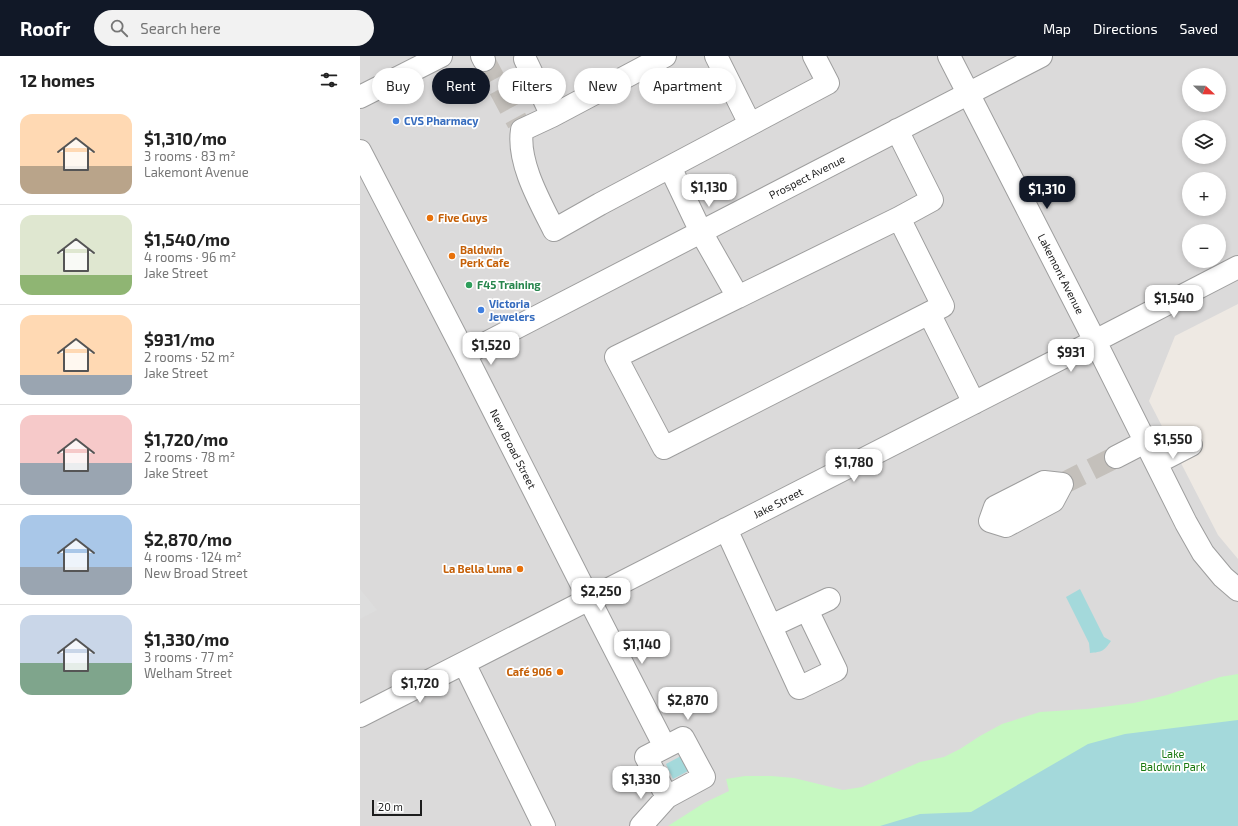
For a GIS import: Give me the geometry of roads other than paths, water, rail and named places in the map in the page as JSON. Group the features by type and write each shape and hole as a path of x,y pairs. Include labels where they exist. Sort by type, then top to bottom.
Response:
{"street":[{"path":"360,97 441,56"},
{"path":"665,56 552,116 520,126 520,145 532,185 554,230 828,83 814,56"},
{"path":"716,56 750,124"},
{"name":"Lakemont Avenue","path":"949,56 1095,341 1186,523 1204,553 1224,577 1238,590"},
{"name":"Prospect Avenue","path":"466,354 1041,56"},
{"path":"525,59 552,116"},
{"path":"897,130 932,200 899,218 616,357 664,448 943,306 899,218"},
{"name":"New Broad Street","path":"360,150 466,354 588,599 665,747"},
{"path":"670,167 701,232 738,297"},
{"name":"Jake Street","path":"360,716 1238,267"},
{"path":"930,313 974,403"},
{"path":"1116,456 1145,442"},
{"path":"1156,463 1191,445"},
{"path":"726,529 799,688 836,670 807,610"},
{"path":"771,626 829,599"},
{"path":"464,663 544,826"},
{"path":"641,826 667,797 704,777 683,738 646,757 667,797"}],"water":[{"path":"1080,589 1104,637 1111,641 1104,649 1100,651 1090,653 1089,643 1066,597"},
{"path":"1238,720 1238,826 880,826 920,814 971,812 1088,744 1125,734"},
{"path":"681,756 688,771 673,779 666,764"}],"tunnel":[{"path":"484,60 518,123"},
{"path":"1062,484 1116,457"}],"place":[{"name":"CVS Pharmacy","path":"396,121"},
{"name":"Five Guys","path":"430,218"},
{"name":"Baldwin Perk Cafe","path":"452,256"},
{"name":"F45 Training","path":"469,285"},
{"name":"Victoria Jewelers","path":"481,310"},
{"name":"La Bella Luna","path":"520,569"},
{"name":"Café 906","path":"560,672"}],"park label":[{"name":"Lake Baldwin Park","path":"1173,760"}]}
